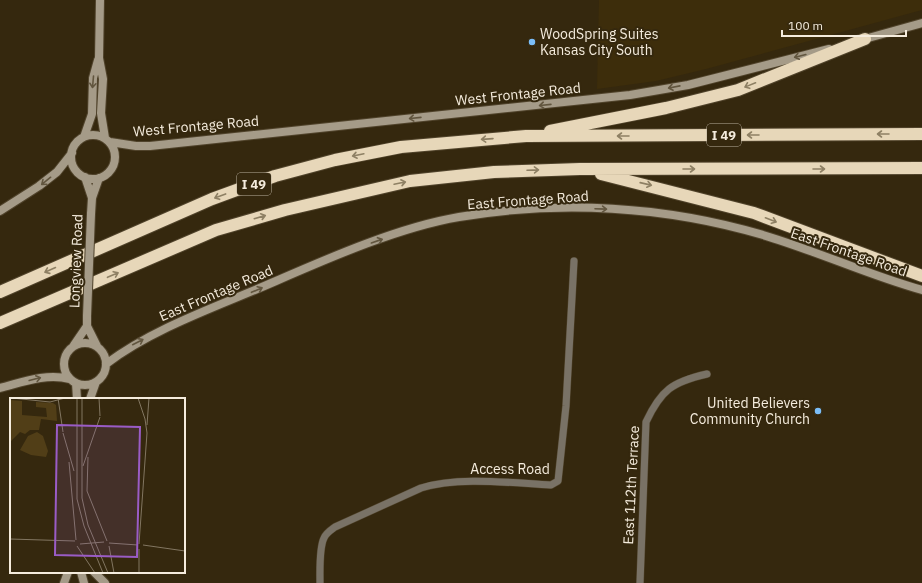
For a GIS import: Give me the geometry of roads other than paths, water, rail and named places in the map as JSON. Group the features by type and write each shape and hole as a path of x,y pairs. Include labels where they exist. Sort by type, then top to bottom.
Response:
{"highway":[{"path":"526,136 666,108 738,90 865,40"},
{"name":"I 49","path":"0,292 212,199 275,176 335,160 401,147 526,136 922,134"},
{"name":"I 49","path":"0,323 216,230 285,210 410,181 494,172 580,169 922,168"},
{"path":"580,169 667,189 754,213 922,276"}],"street":[{"path":"72,153 74,167 85,177 99,178 106,174 114,163 115,155 107,140 101,113 103,79 99,58 100,0"},
{"name":"West Frontage Road","path":"107,140 136,146 150,146 630,95 688,85 865,40 922,23"},
{"path":"84,137 92,114 93,78 99,58"},
{"path":"0,211 39,186 57,172 72,153 79,141 84,137 98,135 107,140"},
{"name":"Longview Road","path":"72,348 82,336 86,326 87,316 92,198 85,177"},
{"name":"Longview Road","path":"92,198 99,178"},
{"name":"East Frontage Road","path":"106,364 128,348 154,334 316,264 357,248 408,230 458,217 512,210 570,207 619,209 663,213 713,222 764,235 890,281 922,290"},
{"name":"Access Road","path":"320,583 322,546 324,538 329,532 335,527 421,488 432,484 454,482 551,485 558,480 566,406 574,262"},
{"name":"Longview Road","path":"86,326 97,346"},
{"path":"77,398 73,381 66,373 64,359 72,348 84,343 97,346 105,357 106,364 101,377 96,382 90,398"},
{"name":"East 112th Terrace","path":"640,583 646,422 656,402 668,389 687,379 707,374"},
{"path":"0,388 46,377 58,376 82,385 96,382"},
{"path":"64,583 68,573"},
{"path":"81,573 84,583"},
{"path":"95,573 105,583"}],"place":[{"name":"WoodSpring Suites Kansas City South","path":"532,42"},
{"name":"United Believers Community Church","path":"818,411"}]}
